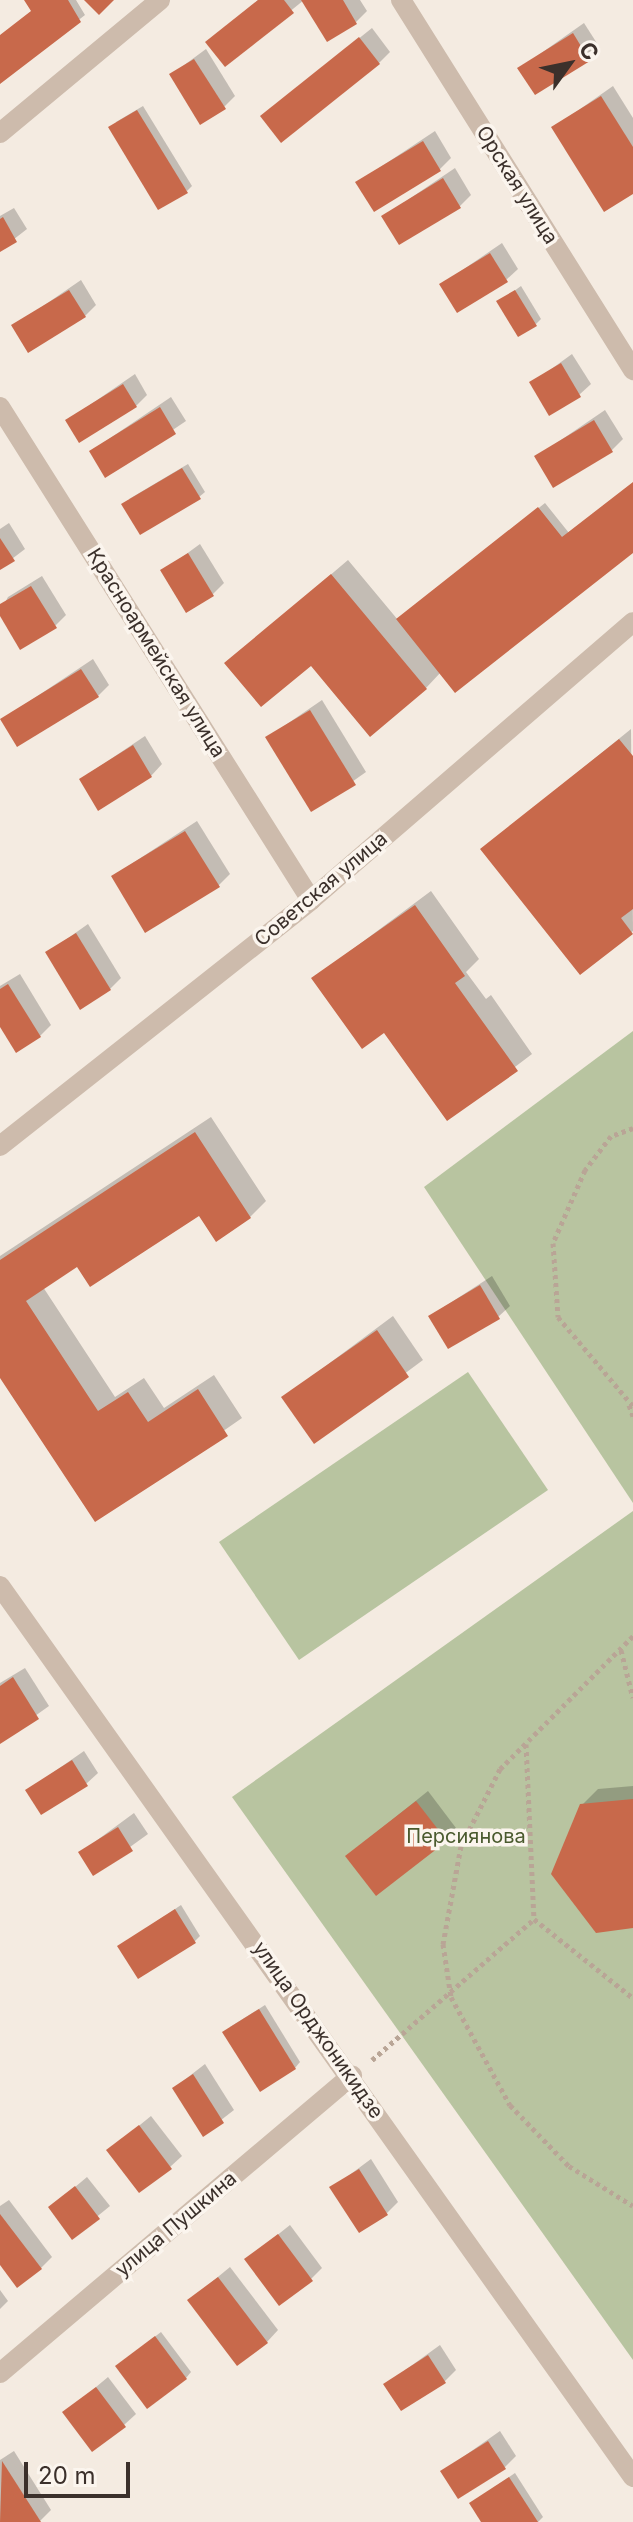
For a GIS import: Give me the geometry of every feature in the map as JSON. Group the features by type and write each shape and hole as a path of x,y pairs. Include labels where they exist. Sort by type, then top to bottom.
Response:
{"street":[{"path":"0,133 160,0"},
{"name":"Орская улица","path":"401,0 633,370"},
{"name":"Красноармейская улица","path":"0,407 311,900"},
{"name":"Советская улица","path":"0,1146 311,900 633,622"},
{"name":"улица Орджоникидзе","path":"0,1586 352,2076 633,2477"},
{"name":"улица Пушкина","path":"0,2373 352,2076"}],"path":[{"path":"633,1128 611,1136 585,1170 553,1243 558,1317 631,1405 633,1416"},
{"path":"633,1636 500,1769 461,1846 443,1944 451,1997 510,2105 569,2166 633,2206"},
{"path":"621,1649 633,1698"},
{"path":"526,1743 534,1919 633,1998"},
{"path":"352,2076 451,1997 534,1919"}],"green space":[{"path":"633,1031 633,1503 424,1187"},
{"path":"468,1372 548,1490 299,1660 219,1542"},
{"name":"Персиянова","path":"633,1511 633,2360 232,1797"}],"building":[{"path":"24,0 68,0 81,22 0,84 0,35 31,11"},
{"path":"84,0 114,0 99,15"},
{"path":"258,0 284,0 294,13 225,67 205,42"},
{"path":"301,0 343,0 357,24 327,42"},
{"path":"573,33 590,61 535,95 517,68"},
{"path":"359,37 380,64 281,143 260,116"},
{"path":"194,59 226,109 200,125 169,74"},
{"path":"601,96 633,147 633,194 604,212 551,127"},
{"path":"137,110 188,193 158,210 108,127"},
{"path":"423,141 441,171 374,212 355,182"},
{"path":"443,178 461,208 399,245 381,216"},
{"path":"3,217 17,242 0,252 0,219"},
{"path":"490,253 508,282 457,313 439,284"},
{"path":"69,290 86,317 28,353 11,325"},
{"path":"515,290 537,326 518,337 496,301"},
{"path":"561,363 581,397 549,416 529,382"},
{"path":"123,384 137,407 79,443 65,420"},
{"path":"160,407 176,434 105,478 89,451"},
{"path":"594,420 613,452 553,488 534,456"},
{"path":"182,468 201,499 140,535 121,504"},
{"path":"633,482 633,553 455,693 396,619 538,507 562,537"},
{"path":"0,538 15,561 0,570"},
{"path":"188,553 214,596 186,613 160,570"},
{"path":"331,574 427,689 370,737 311,666 261,707 224,663"},
{"path":"31,586 57,628 20,650 0,616 0,604"},
{"path":"81,669 99,697 17,747 0,719"},
{"path":"310,710 356,785 311,812 265,737"},
{"path":"619,739 633,756 633,909 621,918 633,934 580,975 480,849"},
{"path":"133,745 152,777 98,811 79,779"},
{"path":"185,831 220,887 145,933 111,876"},
{"path":"415,905 465,976 455,983 518,1071 447,1121 384,1033 362,1049 311,978"},
{"path":"76,933 111,990 80,1010 45,952"},
{"path":"8,984 41,1037 16,1053 0,1027 0,989"},
{"path":"195,1132 251,1218 216,1242 199,1216 90,1287 77,1267 26,1301 98,1411 128,1392 148,1422 198,1389 228,1436 95,1522 0,1378 0,1260"},
{"path":"480,1285 500,1319 448,1349 428,1316"},
{"path":"377,1330 409,1377 314,1444 281,1397"},
{"path":"13,1677 39,1719 0,1744 0,1686"},
{"path":"72,1760 88,1786 41,1815 25,1790"},
{"path":"633,1799 633,1928 596,1933 551,1874 580,1804"},
{"path":"416,1801 447,1841 376,1896 345,1856"},
{"path":"118,1827 133,1851 93,1876 78,1852"},
{"path":"175,1909 196,1943 138,1979 117,1946"},
{"path":"259,2009 296,2069 260,2092 222,2032"},
{"path":"193,2074 224,2123 203,2137 172,2088"},
{"path":"139,2125 172,2169 139,2193 106,2150"},
{"path":"359,2169 388,2215 359,2233 329,2187"},
{"path":"75,2186 100,2219 72,2240 48,2207"},
{"path":"0,2214 42,2269 17,2288 0,2265"},
{"path":"278,2234 313,2281 279,2306 244,2259"},
{"path":"218,2277 268,2343 237,2366 187,2300"},
{"path":"155,2336 187,2379 147,2409 115,2366"},
{"path":"428,2355 446,2383 401,2411 383,2384"},
{"path":"96,2387 126,2427 92,2452 62,2412"},
{"path":"488,2441 506,2469 458,2499 440,2471"},
{"path":"2,2461 41,2522 0,2522"},
{"path":"509,2477 538,2522 481,2522 469,2503"}]}
